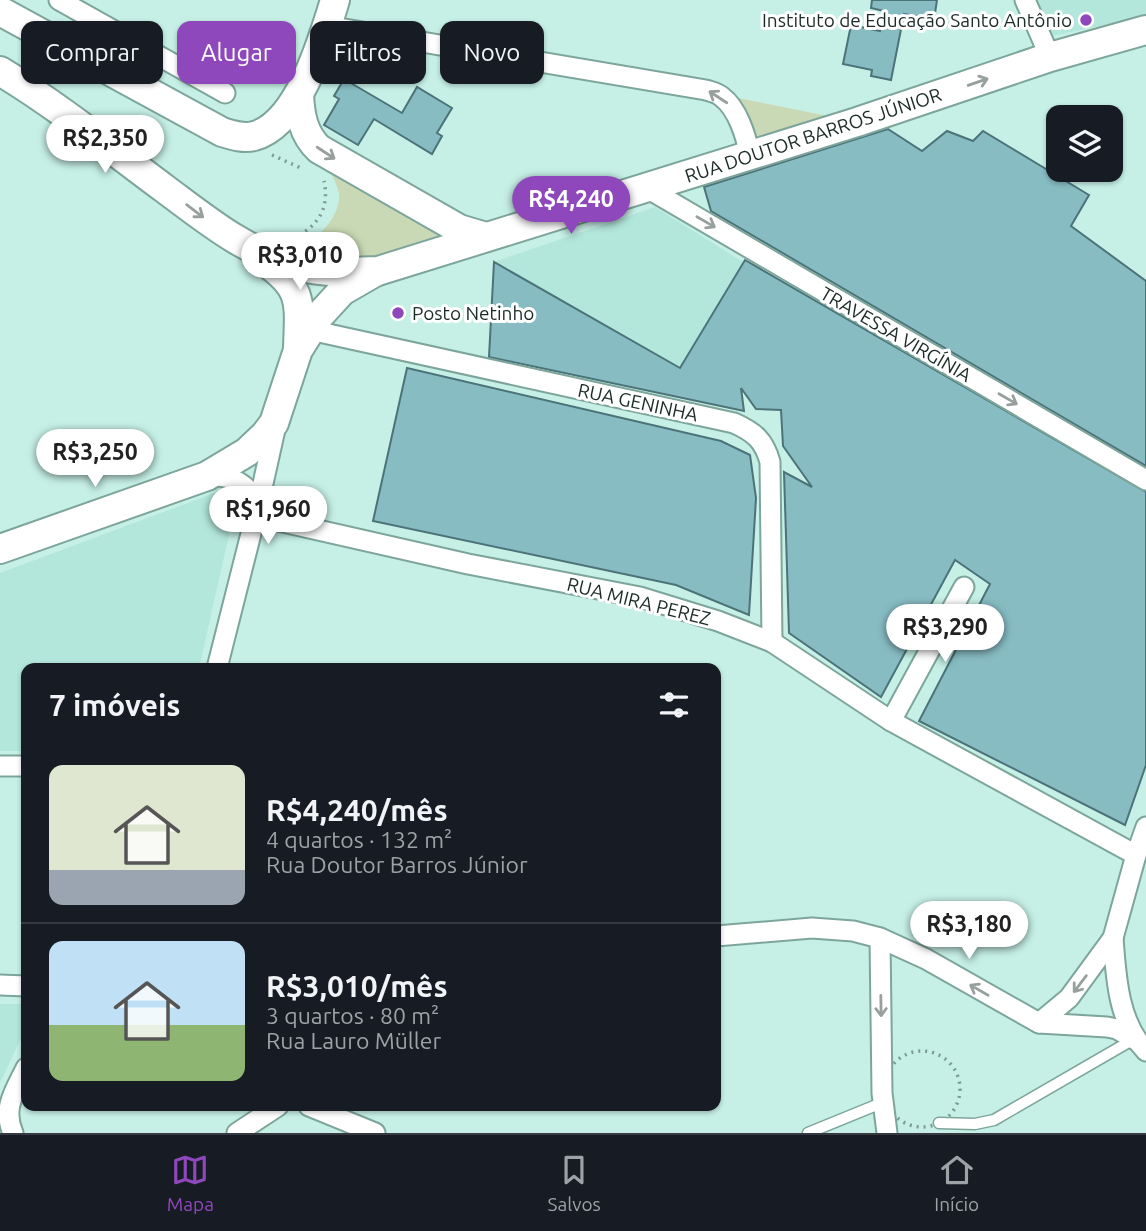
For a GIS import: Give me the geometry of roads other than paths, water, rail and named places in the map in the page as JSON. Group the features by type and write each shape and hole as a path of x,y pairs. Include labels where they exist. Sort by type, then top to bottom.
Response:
{"main road":[{"path":"0,11 219,130 245,136 261,133 282,117 299,94 331,13"},
{"name":"RUA DOUTOR BARROS JÚNIOR","path":"0,71 48,103 236,242 302,267 328,271 378,271 857,122 1050,57 1146,30"},
{"path":"299,94 303,126 319,149 459,229 486,237"},
{"path":"236,242 281,273 290,283 299,303 304,340"},
{"path":"0,549 207,475 253,448 271,429 304,340 327,306 342,290 378,271"}],"street":[{"path":"59,0 225,93"},
{"path":"1025,0 1050,57"},
{"path":"331,13 719,94 728,103 743,133 749,155"},
{"name":"TRAVESSA VIRGÍNIA","path":"647,188 1146,480"},
{"name":"RUA GENINHA","path":"304,340 734,423 750,430 760,438 770,462 772,642"},
{"path":"218,663 278,415"},
{"path":"207,475 225,475 236,480 250,492 257,511"},
{"name":"RUA MIRA PEREZ","path":"257,511 468,564 640,597 681,608 772,642 891,721 1136,855"},
{"path":"891,721 964,587"},
{"path":"0,766 21,766"},
{"path":"1140,1045 1123,1009 1114,939 1146,827"},
{"path":"721,936 834,928 880,938 926,959 1039,1023 1117,1029 1140,1045"},
{"path":"880,938 883,1098 887,1133"},
{"path":"1039,1023 1069,998 1114,939"},
{"path":"0,985 21,986"},
{"path":"13,1133 8,1121 9,1103 21,1078"},
{"path":"237,1133 270,1111"},
{"path":"321,1111 374,1133"}],"lane":[{"path":"939,1123 975,1124 994,1120 1140,1045"},
{"path":"808,1133 883,1098"}],"place":[{"name":"Instituto de Educação Santo Antônio","path":"1086,20"},
{"name":"Posto Netinho","path":"398,313"}]}
